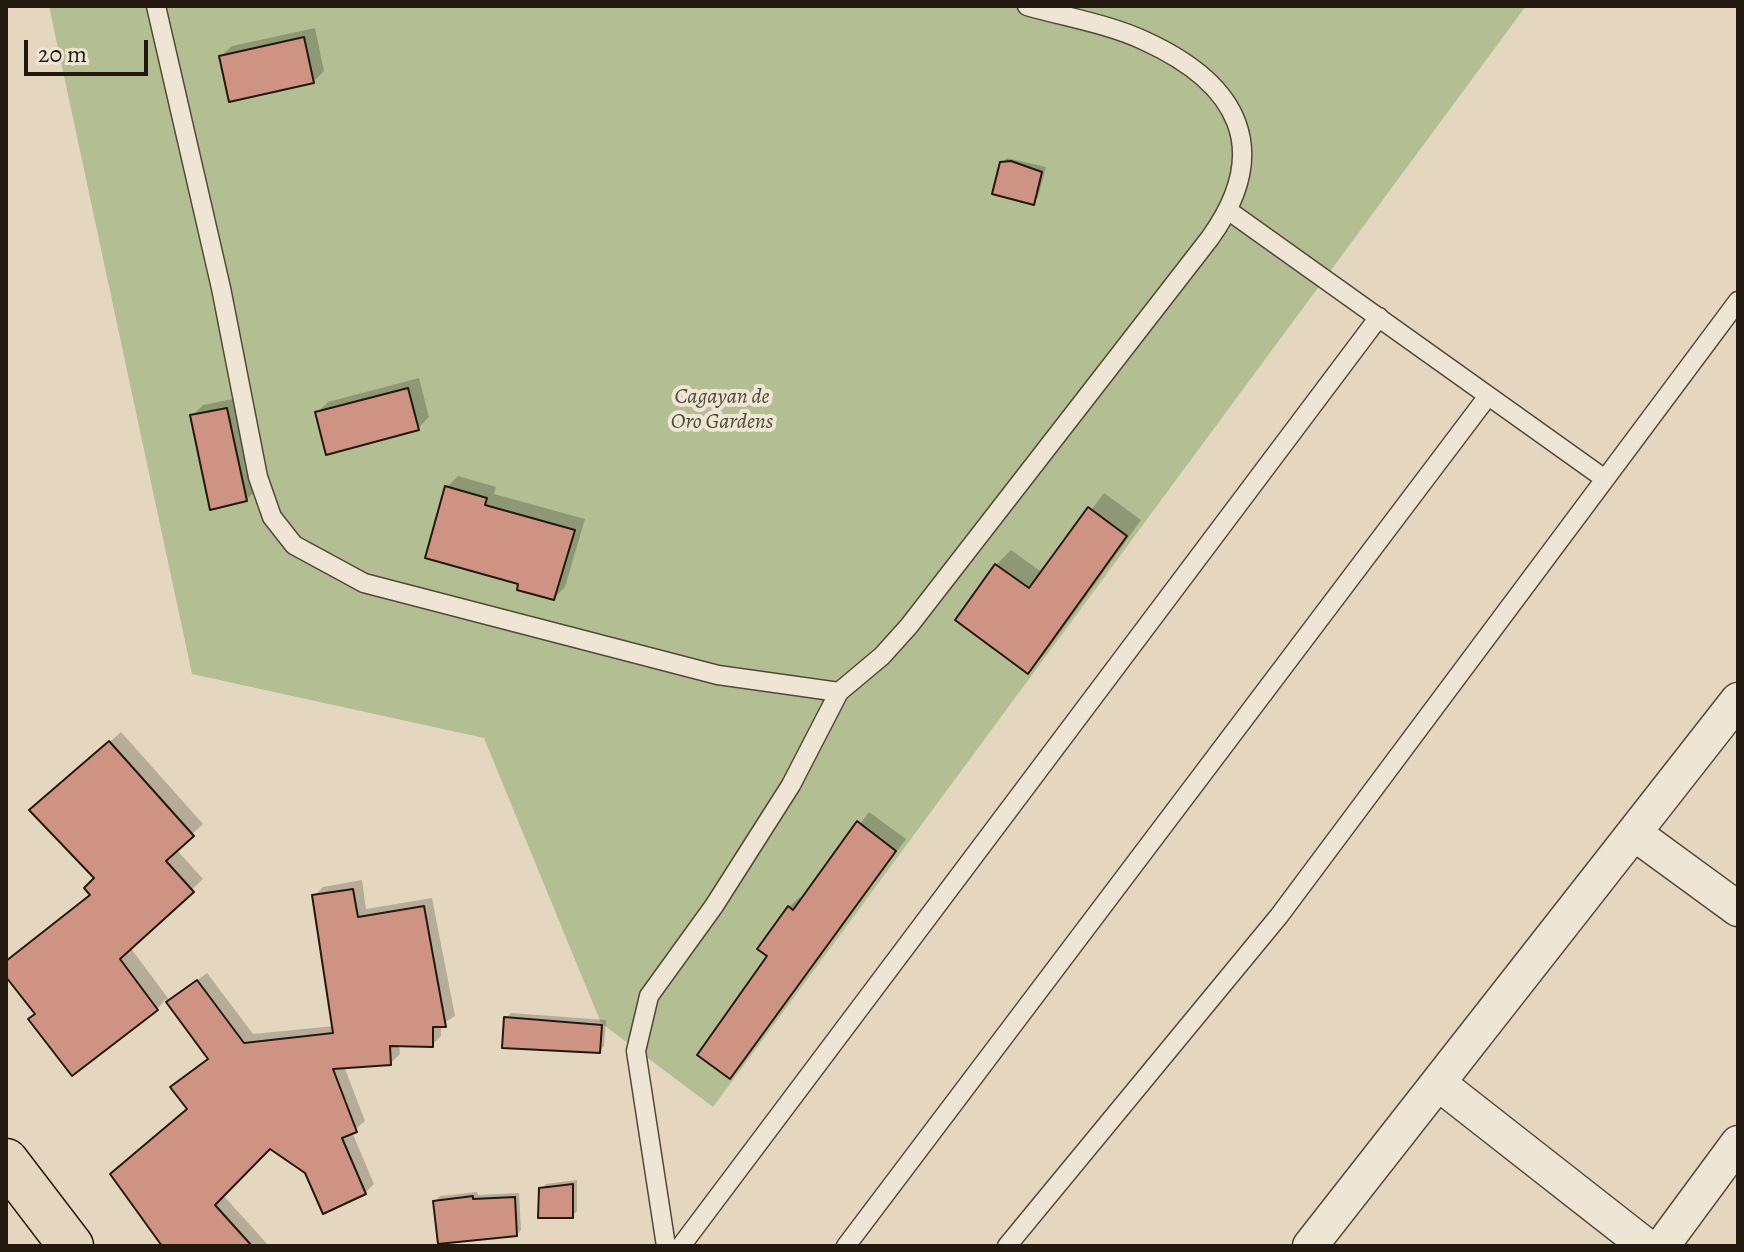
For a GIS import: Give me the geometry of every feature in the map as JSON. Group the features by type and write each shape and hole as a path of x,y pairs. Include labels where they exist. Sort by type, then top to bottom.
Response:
{"main road":[{"path":"6,1161 71,1246"}],"street":[{"path":"1310,1246 1738,700"},
{"path":"1634,833 1738,909"},
{"path":"1438,1083 1646,1246"},
{"path":"1662,1246 1738,1143"}],"lane":[{"path":"156,6 221,288 258,477 272,517 294,545 364,583 718,675 839,692"},
{"path":"666,1246 636,1051 649,996 714,906 791,785 839,692 882,656 909,626 1229,211 1240,184 1245,158 1243,132 1203,76 1143,40 1027,6"},
{"path":"1229,211 1605,479"},
{"path":"1007,1246 1279,916 1738,301"},
{"path":"681,1246 1379,317"},
{"path":"846,1246 1488,396"}],"green space":[{"name":"Cagayan de Oro Gardens","path":"49,6 1526,6 713,1107 601,1023 484,738 192,674"}],"building":[{"path":"304,37 314,83 229,102 219,56"},
{"path":"1011,161 1042,172 1034,205 992,194 1000,162"},
{"path":"408,388 419,430 326,455 315,412"},
{"path":"227,408 247,501 210,510 190,415"},
{"path":"445,486 487,498 485,505 575,530 554,600 517,590 518,584 425,558"},
{"path":"1088,507 1127,536 1028,674 955,620 995,564 1029,588"},
{"path":"109,741 194,836 166,861 194,892 120,959 158,1010 72,1076 28,1019 35,1014 6,977 6,961 90,895 84,888 94,878 29,810"},
{"path":"857,821 896,851 730,1079 697,1055 767,956 757,949 788,906 793,910"},
{"path":"353,889 358,917 424,906 446,1027 433,1027 433,1047 390,1046 391,1065 333,1069 357,1132 342,1138 366,1194 323,1214 305,1173 270,1149 215,1205 252,1246 162,1246 110,1174 187,1109 170,1087 208,1059 166,1002 197,980 244,1043 333,1033 312,895"},
{"path":"504,1017 602,1025 600,1053 502,1048"},
{"path":"573,1184 573,1218 538,1218 539,1188"},
{"path":"473,1196 473,1199 515,1197 517,1236 438,1244 433,1201"}]}
